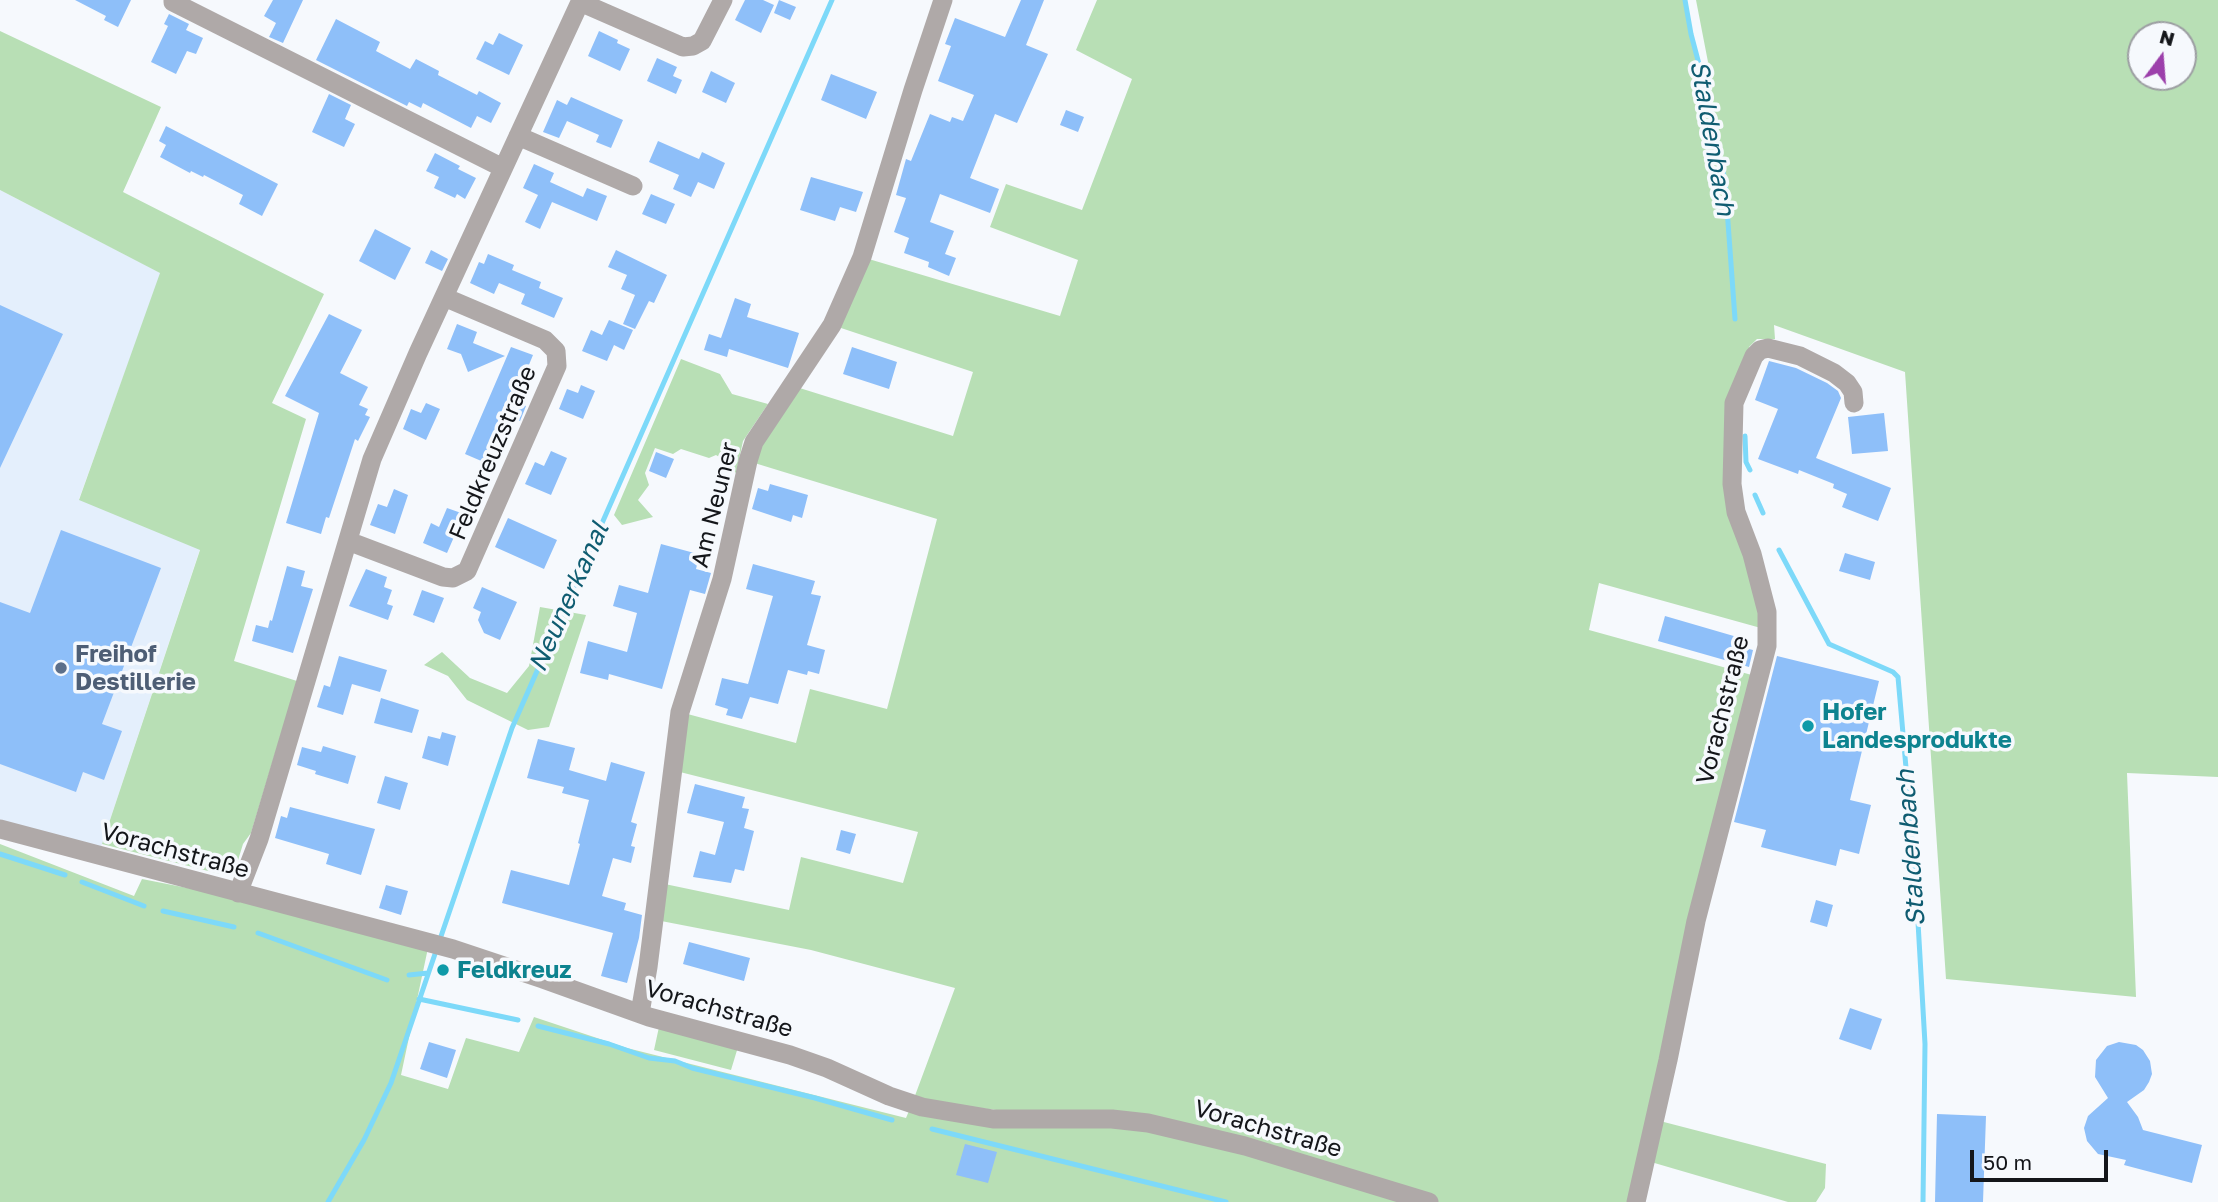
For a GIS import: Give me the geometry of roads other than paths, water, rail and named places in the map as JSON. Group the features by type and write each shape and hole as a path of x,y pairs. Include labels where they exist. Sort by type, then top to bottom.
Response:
{"street":[{"path":"173,0 503,168"},
{"path":"238,893 259,839 372,459 443,297 580,1 683,47 702,41 723,0"},
{"name":"Am Neuner","path":"640,1013 680,712 722,579 748,461 754,442 765,424 832,325 862,257 943,0"},
{"path":"517,136 632,186"},
{"name":"Feldkreuzstraße","path":"348,541 443,577 453,578 467,571 557,366 556,352 545,340 443,297"},
{"name":"Vorachstraße","path":"1636,1202 1696,921 1767,646 1767,611 1752,554 1735,512 1732,484 1734,404 1754,356 1760,350 1768,348 1800,356 1834,373 1847,383 1853,392 1854,403"},
{"name":"Vorachstraße","path":"0,829 453,949 640,1013 790,1055 922,1107 993,1119 1112,1119 1148,1123 1245,1146 1429,1202"}],"waterway":[{"name":"Neunerkanal","path":"328,1202 364,1140 391,1083 512,728 832,0"},
{"name":"Staldenbach","path":"1685,0 1725,181 1735,319"},
{"name":"Staldenbach","path":"1745,436 1746,462 1750,470"},
{"name":"Staldenbach","path":"1755,495 1763,513"},
{"name":"Staldenbach","path":"1779,550 1829,644 1893,672 1898,677 1915,870 1925,1044 1923,1202"},
{"path":"0,854 65,875"},
{"path":"82,882 144,906"},
{"path":"163,911 234,927"},
{"path":"258,933 387,980"},
{"path":"409,975 428,973"},
{"path":"419,999 518,1020"},
{"path":"538,1026 609,1044 649,1058 675,1061 692,1068 892,1120"},
{"path":"932,1129 1226,1202"}],"place":[{"name":"Freihof Destillerie","path":"61,668"},
{"name":"Hofer Landesprodukte","path":"1808,726"},
{"name":"Feldkreuz","path":"443,970"}]}
